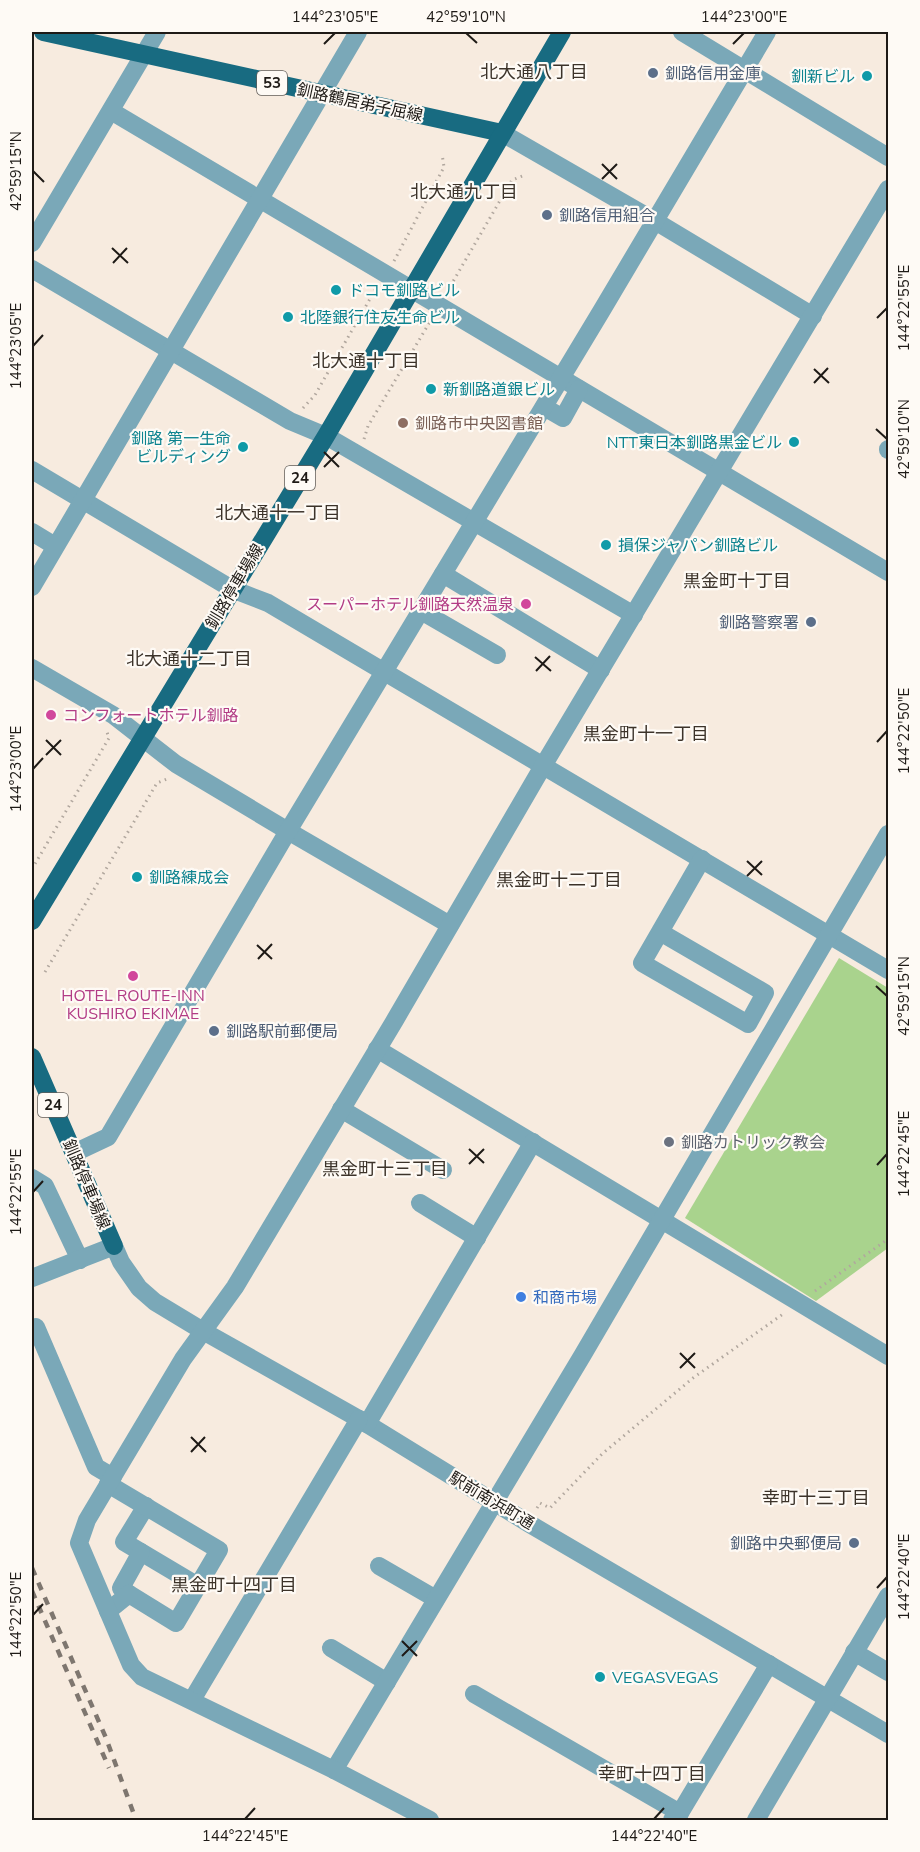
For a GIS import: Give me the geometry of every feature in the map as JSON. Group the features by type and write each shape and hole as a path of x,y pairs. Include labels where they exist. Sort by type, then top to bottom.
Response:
{"main road":[{"name":"釧路鶴居弟子屈線","path":"43,32 502,134"},
{"name":"釧路停車場線","path":"32,921 326,436 562,32"},
{"name":"釧路停車場線","path":"32,1057 114,1246"}],"street":[{"path":"32,243 157,32"},
{"path":"32,587 81,500 358,32"},
{"path":"682,32 888,157"},
{"path":"74,1154 108,1137 288,831 767,32"},
{"path":"111,111 888,572"},
{"path":"502,134 655,221 813,316"},
{"path":"430,1821 334,1770 142,1677 131,1665 79,1543 87,1520 183,1359 229,1296 888,189"},
{"path":"32,269 290,421 326,436 634,615"},
{"path":"544,407 563,418 579,389"},
{"path":"32,470 232,589 267,603 888,970"},
{"path":"32,532 55,546"},
{"path":"443,574 601,670"},
{"path":"421,611 497,655"},
{"path":"32,668 113,715 176,764 450,925"},
{"path":"334,1770 662,1220 888,834"},
{"path":"660,932 765,993 747,1024 642,963 702,859"},
{"path":"377,1049 888,1356"},
{"path":"341,1109 443,1170"},
{"path":"192,1700 477,1238 533,1142"},
{"path":"32,1178 45,1186 80,1260"},
{"path":"420,1203 477,1238"},
{"path":"32,1278 114,1246"},
{"name":"駅前南浜町通","path":"114,1246 121,1262 139,1288 155,1302 363,1422 494,1502 888,1734"},
{"path":"36,1327 96,1467 146,1506 219,1550 177,1623 121,1588 141,1552"},
{"path":"146,1506 124,1542 198,1587"},
{"path":"379,1566 436,1599"},
{"path":"108,1611 129,1594"},
{"path":"756,1821 888,1596"},
{"path":"331,1648 387,1682"},
{"path":"854,1652 888,1672"},
{"path":"474,1694 676,1817 770,1664"}],"path":[{"path":"386,261 393,262 444,167 442,154"},
{"path":"448,296 451,285 513,180 525,175"},
{"path":"295,411 306,407 315,395 375,290 373,283"},
{"path":"363,441 368,426 434,316"},
{"path":"32,869 109,738 105,728"},
{"path":"45,972 157,783 168,778"},
{"path":"535,1512 540,1503 550,1508 602,1454 693,1378 888,1239"}],"green space":[{"path":"839,958 888,988 888,1248 816,1301 685,1218"}],"railway":[{"path":"32,1568 106,1738 136,1820"},
{"path":"32,1591 109,1768"}],"place":[{"name":"釧路信用金庫","path":"653,73"},
{"name":"釧新ビル","path":"867,76"},
{"name":"釧路信用組合","path":"547,215"},
{"name":"ドコモ釧路ビル","path":"336,290"},
{"name":"北陸銀行住友生命ビル","path":"288,317"},
{"name":"新釧路道銀ビル","path":"431,389"},
{"name":"釧路市中央図書館","path":"403,423"},
{"name":"NTT東日本釧路黒金ビル","path":"794,442"},
{"name":"釧路 第一生命 ビルディング","path":"243,447"},
{"name":"損保ジャパン釧路ビル","path":"606,545"},
{"name":"スーパーホテル釧路天然温泉","path":"526,604"},
{"name":"釧路警察署","path":"811,622"},
{"name":"コンフォートホテル釧路","path":"51,715"},
{"name":"釧路練成会","path":"137,877"},
{"name":"HOTEL ROUTE-INN KUSHIRO EKIMAE","path":"133,976"},
{"name":"釧路駅前郵便局","path":"214,1031"},
{"name":"釧路カトリック教会","path":"669,1142"},
{"name":"和商市場","path":"521,1297"},
{"name":"釧路中央郵便局","path":"854,1543"},
{"name":"VEGASVEGAS","path":"600,1677"}],"district":[{"name":"北大通八丁目","path":"534,72"},
{"name":"北大通九丁目","path":"464,192"},
{"name":"北大通十丁目","path":"366,361"},
{"name":"北大通十一丁目","path":"278,513"},
{"name":"黒金町十丁目","path":"737,581"},
{"name":"北大通十二丁目","path":"189,659"},
{"name":"黒金町十一丁目","path":"646,734"},
{"name":"黒金町十二丁目","path":"559,880"},
{"name":"黒金町十三丁目","path":"385,1169"},
{"name":"幸町十三丁目","path":"816,1498"},
{"name":"黒金町十四丁目","path":"234,1585"},
{"name":"幸町十四丁目","path":"652,1774"}]}
